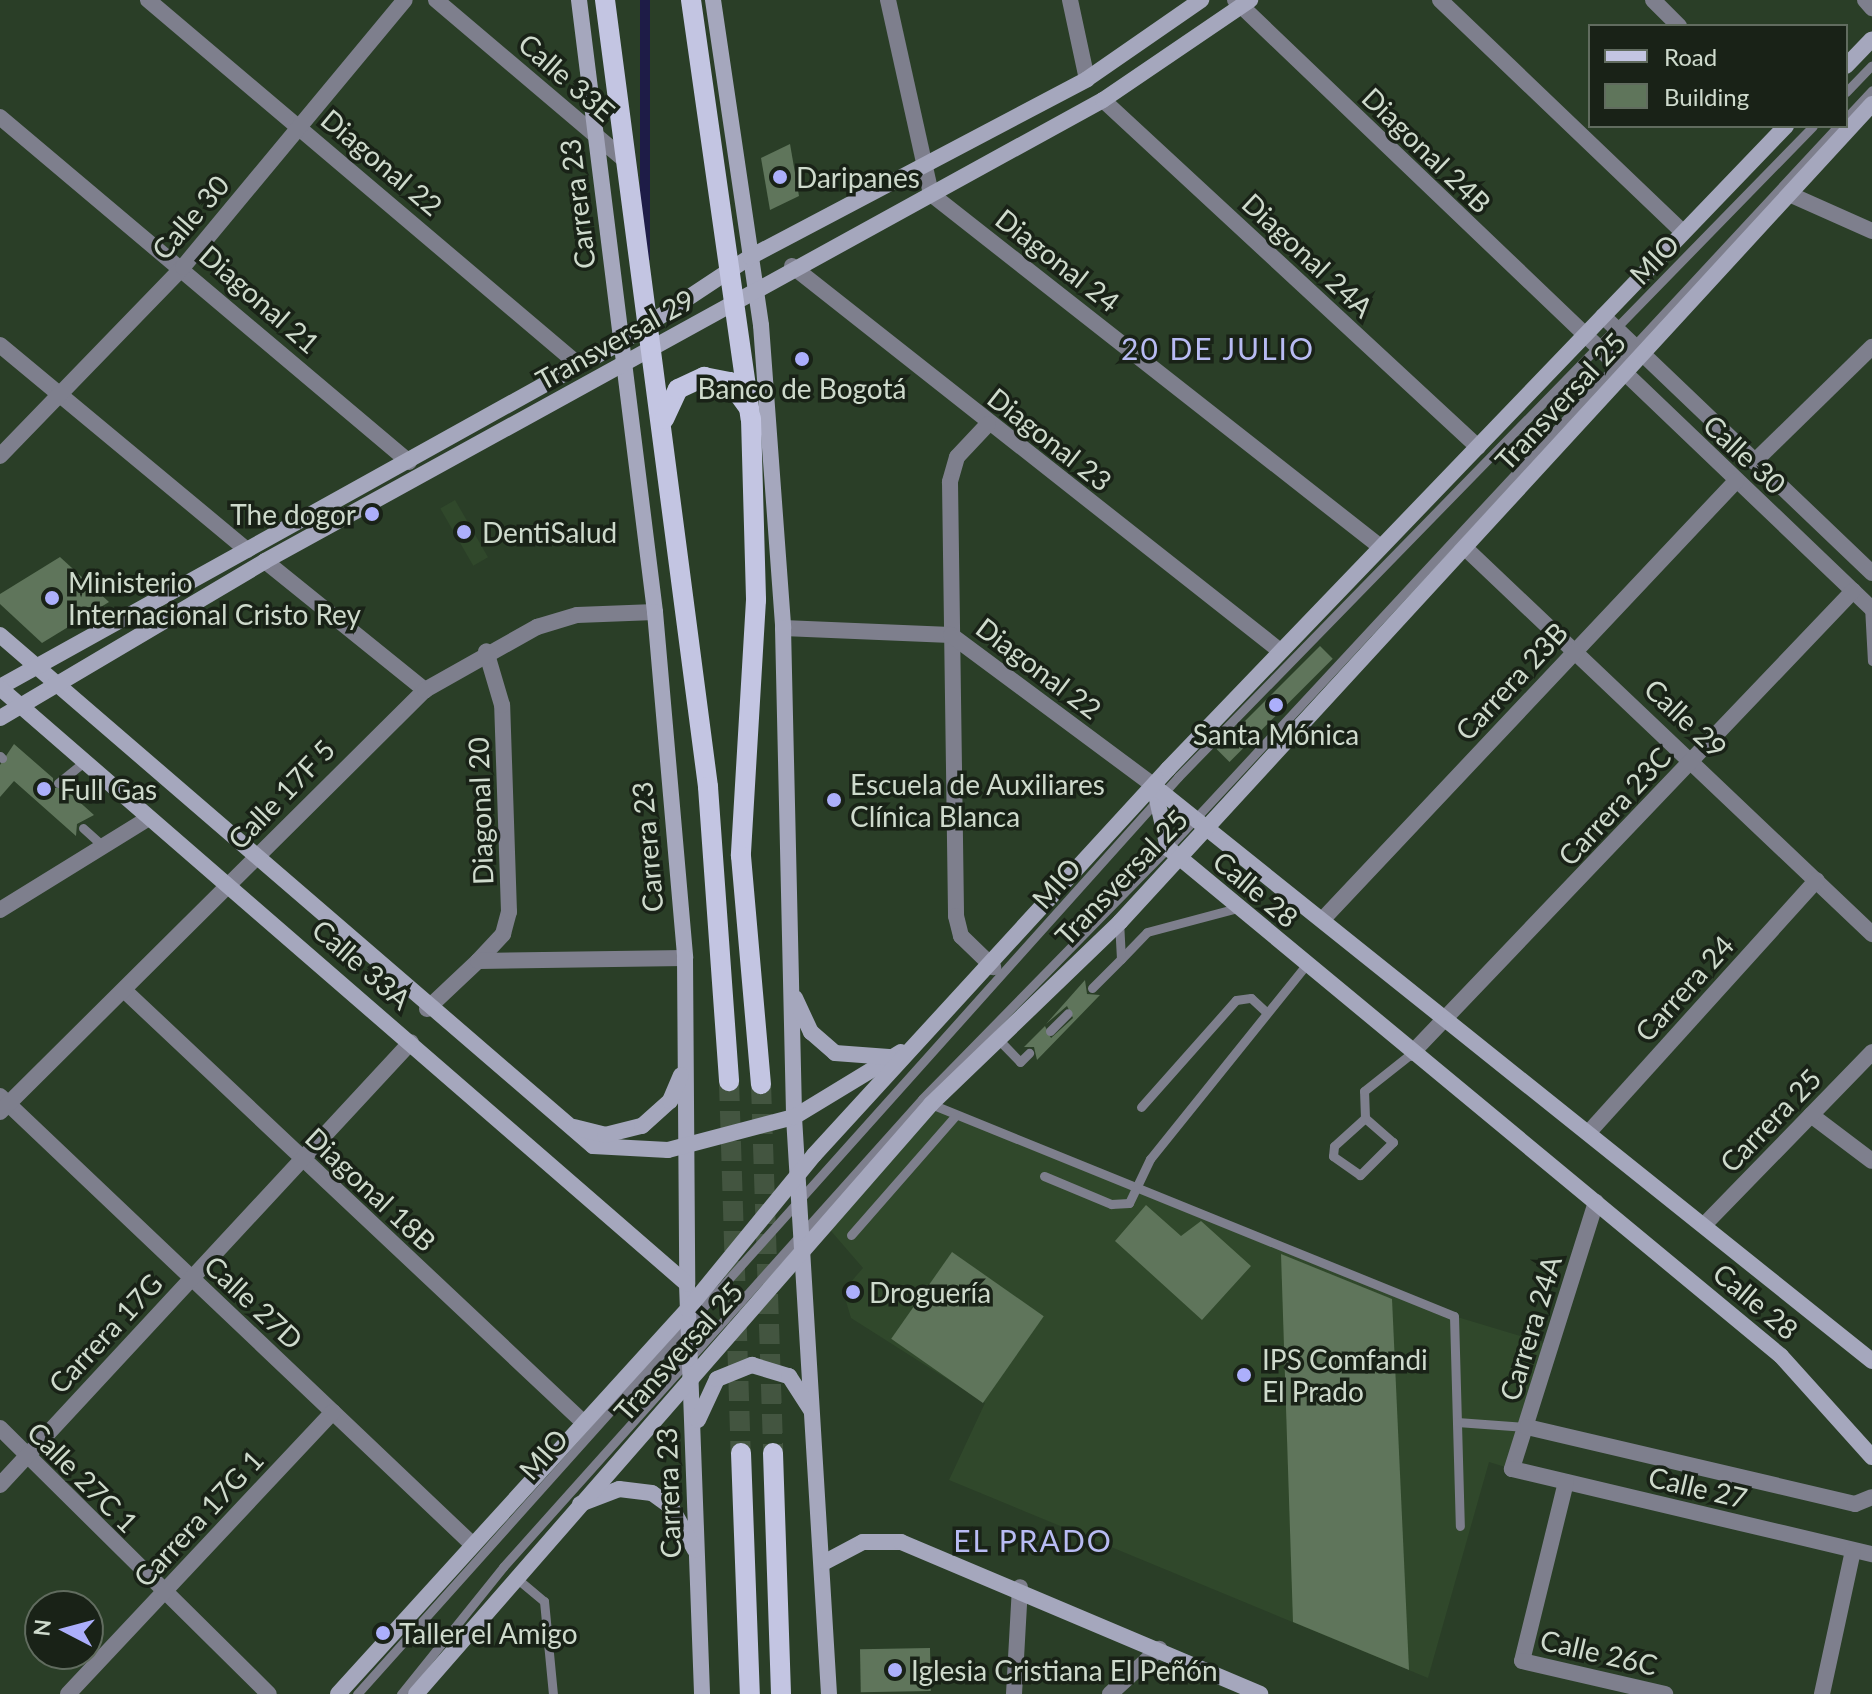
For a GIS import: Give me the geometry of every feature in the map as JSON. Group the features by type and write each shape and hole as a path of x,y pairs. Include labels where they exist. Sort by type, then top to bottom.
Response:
{"main road":[{"name":"Carrera 23","path":"579,0 655,612 685,958 687,1284 702,1694"},
{"path":"605,0 708,787 729,1081"},
{"path":"691,0 751,419 755,613 741,856 761,1084"},
{"path":"713,0 756,288 783,628 794,1117 825,1562 829,1694"},
{"name":"Transversal 29","path":"0,687 580,366 649,326 750,257 1087,79 1201,0"},
{"name":"Transversal 29","path":"0,718 265,561 653,350 792,266 1103,100 1243,2"},
{"path":"1848,64 1872,39"},
{"name":"Transversal 25","path":"416,1694 572,1508 691,1380 803,1240 931,1104 1120,922 1173,853 1461,544 1637,347 1789,194 1872,104"},
{"name":"Transversal 25","path":"338,1694 584,1423 688,1318 798,1172 928,1032 1158,794 1279,650 1378,545 1589,343 1603,316 1784,128"},
{"path":"663,428 673,395 704,377 733,385 751,419"},
{"name":"Calle 33A","path":"0,635 427,1009 557,1115 608,1151 685,1146"},
{"name":"Calle 33A","path":"0,687 149,818 231,883 687,1284"},
{"path":"1158,794 1173,853"},
{"name":"Calle 28","path":"1158,794 1202,822 1324,918 1872,1361"},
{"name":"Calle 28","path":"1173,853 1801,1374 1872,1457"},
{"path":"791,983 803,1020 835,1053 866,1060 898,1054"},
{"name":"Transversal 25","path":"685,1146 794,1117 898,1054 928,1032"},
{"path":"557,1115 605,1135 648,1122 675,1091 686,1037"},
{"path":"695,1448 707,1391 729,1371 752,1365 799,1386 817,1439"},
{"path":"741,1453 750,1694"},
{"path":"773,1453 781,1694"},
{"path":"572,1508 612,1491 652,1493 680,1518 699,1565"},
{"path":"825,1562 863,1542 894,1540 1020,1587 1260,1694"}],"street":[{"name":"Diagonal 22","path":"148,0 580,366"},
{"name":"Calle 30","path":"0,456 183,267 405,0"},
{"name":"Calle 33E","path":"436,0 627,162"},
{"path":"888,0 920,167 931,194"},
{"path":"1070,0 1087,79"},
{"path":"1440,0 1682,231"},
{"path":"1653,0 1677,24"},
{"path":"1865,0 1872,8"},
{"name":"Diagonal 24B","path":"1243,2 1589,343"},
{"name":"Diagonal 24A","path":"1103,100 1478,447"},
{"name":"Diagonal 21","path":"0,117 183,267 409,462"},
{"name":"Diagonal 24","path":"931,194 1378,545"},
{"path":"1789,194 1872,231"},
{"name":"Diagonal 23","path":"792,266 988,424 1279,650"},
{"name":"Calle 30","path":"1603,316 1872,572"},
{"name":"Calle 30","path":"1589,343 1870,608"},
{"path":"0,345 247,550"},
{"path":"1754,462 1872,347"},
{"path":"988,424 957,457 950,482 951,635 956,916 961,936 993,967"},
{"name":"Carrera 23B","path":"1324,918 1736,481"},
{"name":"Calle 29","path":"1461,544 1693,759 1872,934"},
{"path":"265,561 425,690"},
{"name":"Carrera 23C","path":"1412,1053 1451,1020 1853,591"},
{"name":"Calle 17F 5","path":"3,1104 125,991 253,858 425,690 486,651 577,615 655,612"},
{"name":"Diagonal 22","path":"783,628 951,635 1158,794"},
{"name":"Diagonal 20","path":"427,1009 503,934 509,912 502,705 486,651"},
{"path":"0,910 149,818"},
{"name":"Carrera 24","path":"1590,1131 1817,880"},
{"path":"478,961 685,958"},
{"name":"Diagonal 18B","path":"125,991 302,1161 584,1423"},
{"name":"Carrera 17G","path":"0,1485 411,1042"},
{"name":"Carrera 25","path":"1705,1224 1872,1052"},
{"name":"Calle 27D","path":"3,1104 473,1545"},
{"path":"1811,1115 1872,1161"},
{"name":"Carrera 24A","path":"1512,1469 1596,1202"},
{"name":"Carrera 17G 1","path":"68,1694 333,1412"},
{"name":"Calle 27","path":"1527,1427 1855,1504 1872,1497"},
{"name":"Calle 27C 1","path":"0,1428 24,1458 269,1694"},
{"name":"Calle 27","path":"1512,1469 1872,1554"},
{"name":"Calle 26C","path":"1566,1482 1522,1661 1665,1694"},
{"path":"1822,1694 1853,1551"},
{"path":"1014,1694 1020,1587"},
{"path":"1110,1694 1159,1649"}],"lane":[{"path":"1848,90 1872,65"},
{"path":"1848,116 1872,90"},
{"name":"MIO","path":"357,1694 688,1318 1158,794 1589,343 1616,328 1811,128"},
{"name":"MIO","path":"1637,347 1836,128"},
{"path":"1202,822 1616,370"},
{"path":"1870,608 1872,661"},
{"path":"58,783 84,762"},
{"path":"83,828 103,846"},
{"name":"MIO","path":"401,1694 503,1567 690,1360 1173,853"},
{"path":"1092,988 1147,932 1237,908"},
{"path":"1120,922 1121,959"},
{"path":"1044,1176 1111,1204 1129,1203 1141,1190 1150,1159 1306,965"},
{"path":"1141,1107 1236,1000 1251,998 1266,1012"},
{"path":"1050,1031 1068,1013"},
{"path":"997,1038 1020,1062 1029,1053"},
{"path":"1365,1118 1393,1142 1360,1175 1332,1151 1365,1118 1364,1091 1412,1053"},
{"path":"931,1104 1454,1316 1460,1526"},
{"path":"851,1235 956,1115"},
{"path":"1457,1422 1527,1427"},
{"path":"515,1577 544,1601 553,1694"}],"shaded area":[{"path":"640,0 650,0 650,260 640,260"},
{"name":"DentiSalud","path":"455,500 488,557 473,566 440,508"},
{"name":"IPS Comfandi El Prado","path":"931,1104 1454,1316 1553,1346 1512,1469 1489,1462 1428,1678 949,1480 985,1403 851,1318 843,1291 863,1268 825,1224"}],"building":[{"name":"Daripanes","path":"790,144 799,196 770,210 761,158"},
{"name":"Ministerio Internacional Cristo Rey","path":"60,557 109,602 42,643 0,604 0,594"},
{"name":"Santa Mónica","path":"1320,646 1333,659 1229,762 1217,749"},
{"name":"Full Gas","path":"14,744 53,778 53,788 64,788 94,815 77,824 76,836 14,781 0,797 0,765"},
{"path":"1085,980 1087,994 1100,995 1037,1060 1034,1047 1024,1047 1045,1026 1051,1038 1073,1018 1067,1006 1046,1024"},
{"path":"1146,1205 1181,1236 1201,1221 1251,1266 1202,1320 1115,1241"},
{"path":"952,1252 1044,1316 983,1403 891,1339"},
{"path":"1281,1254 1392,1299 1409,1670 1293,1622"},
{"name":"Iglesia Cristiana El Peñón","path":"930,1648 931,1691 861,1692 860,1649"}],"tunnel":[{"path":"729,1081 741,1453"},
{"path":"761,1084 773,1453"}],"place":[{"name":"Daripanes","path":"780,177"},
{"name":"Banco de Bogotá","path":"802,359"},
{"name":"The dogor","path":"372,514"},
{"name":"DentiSalud","path":"464,532"},
{"name":"Ministerio Internacional Cristo Rey","path":"52,598"},
{"name":"Santa Mónica","path":"1276,705"},
{"name":"Full Gas","path":"44,789"},
{"name":"Escuela de Auxiliares Clínica Blanca","path":"834,800"},
{"name":"Droguería","path":"853,1292"},
{"name":"IPS Comfandi El Prado","path":"1244,1375"},
{"name":"Taller el Amigo","path":"383,1633"},
{"name":"Iglesia Cristiana El Peñón","path":"895,1670"}],"district":[{"name":"20 DE JULIO","path":"1218,348"},
{"name":"EL PRADO","path":"1033,1540"}]}
